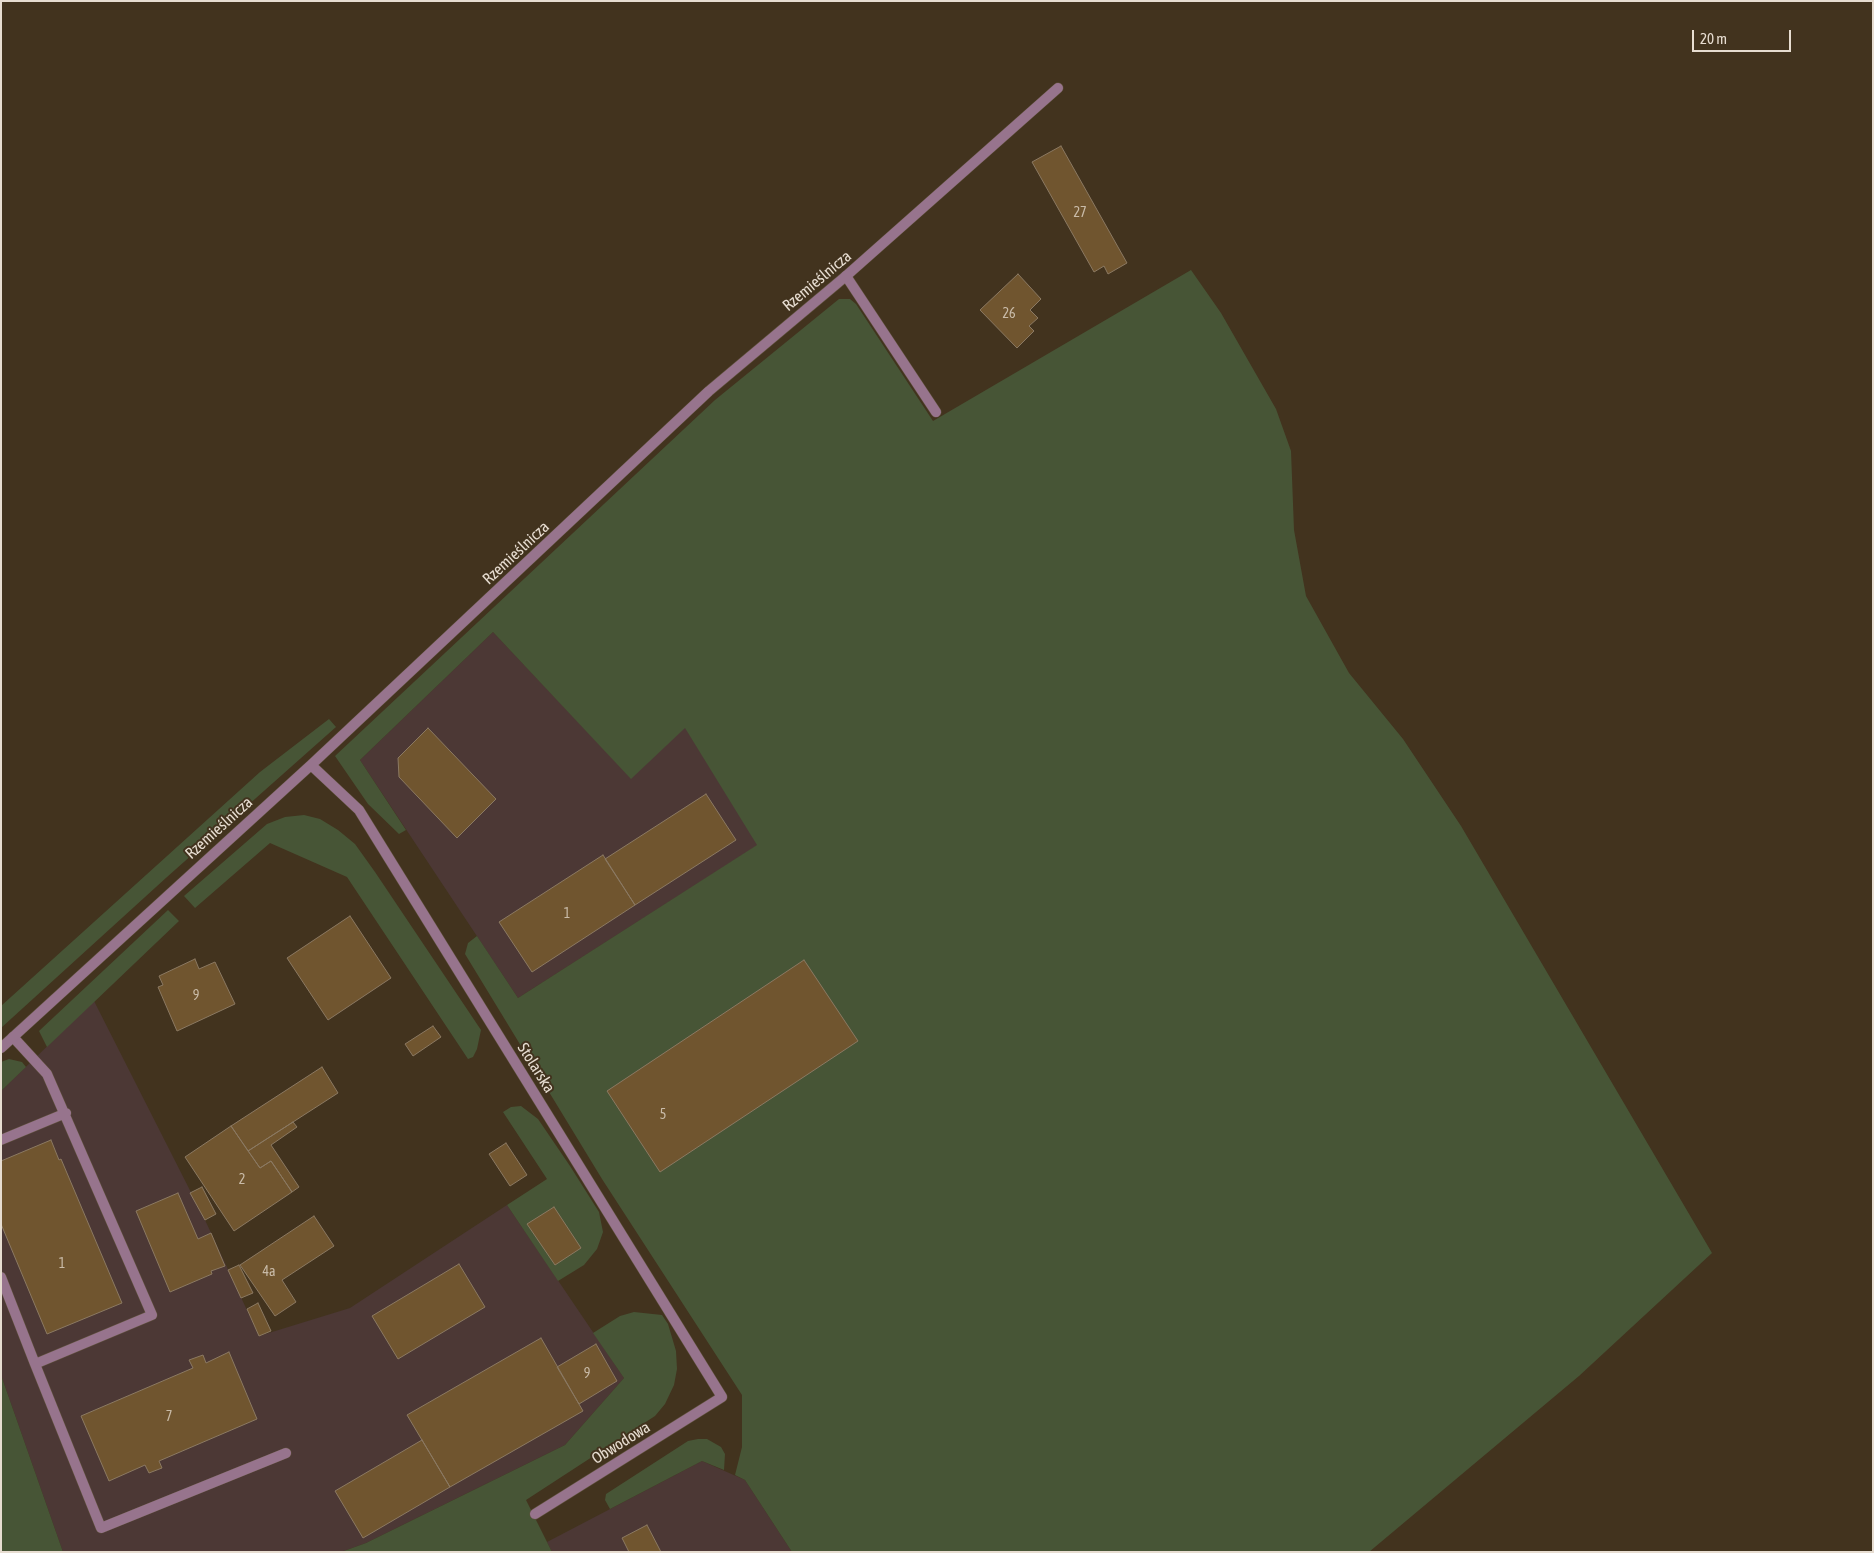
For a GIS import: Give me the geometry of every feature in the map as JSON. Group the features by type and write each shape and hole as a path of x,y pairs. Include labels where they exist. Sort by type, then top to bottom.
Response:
{"street":[{"name":"Rzemieślnicza","path":"1,1048 311,765 710,391 846,276 1058,88"},
{"path":"846,276 936,412"},
{"name":"Stolarska","path":"311,765 359,810 722,1397"},
{"path":"13,1037 47,1074 66,1113 152,1315 35,1364"},
{"path":"1,1140 66,1113"},
{"path":"1,1277 102,1528 286,1453"},
{"name":"Obwodowa","path":"535,1514 722,1397"}],"shaded area":[{"path":"493,632 631,778 685,727 758,845 518,998 360,760"},
{"path":"94,1001 205,1220 259,1336 350,1308 507,1205 624,1378 565,1445 366,1543 341,1552 63,1552 1,1375 1,1091"},
{"path":"702,1461 745,1480 792,1552 552,1552 547,1542"}],"green space":[{"path":"1191,270 1221,313 1276,409 1291,451 1294,530 1306,596 1349,673 1403,739 1461,826 1712,1253 1579,1376 1369,1552 792,1552 745,1480 735,1475 742,1447 742,1395 602,1179 465,954 468,943 477,936 518,998 757,845 685,728 631,779 493,632 360,760 406,830 399,834 368,804 335,756 715,400 839,299 850,299 856,304 933,421"},
{"path":"329,719 336,727 1,1028 1,1006 260,772"},
{"path":"304,815 320,819 338,830 355,844 375,872 481,1030 477,1049 473,1057 468,1059 347,877 270,843 195,908 184,896 267,824 285,817"},
{"path":"168,910 179,921 47,1047 39,1031"},
{"path":"9,1059 22,1062 26,1067 1,1091 1,1062"},
{"path":"521,1106 538,1119 599,1212 603,1232 597,1249 584,1265 558,1281 507,1205 547,1179 503,1112 511,1107"},
{"path":"634,1312 662,1315 668,1324 676,1351 677,1369 674,1385 665,1404 655,1416 526,1500 552,1552 341,1552 366,1543 565,1445 624,1378 593,1333 620,1316"},
{"path":"1,1375 63,1552 1,1552"},
{"path":"707,1439 721,1447 725,1454 724,1470 702,1461 610,1509 605,1500 606,1494 688,1441"}],"building":[{"path":"1061,146 1127,263 1108,274 1104,266 1094,272 1032,162"},
{"path":"1018,274 1041,299 1030,310 1038,318 1029,326 1034,331 1017,348 980,310"},
{"path":"428,728 496,799 457,838 399,777 398,758"},
{"path":"706,794 736,840 635,905 605,859"},
{"path":"603,855 635,905 532,972 499,922"},
{"path":"350,916 391,978 328,1020 287,958"},
{"path":"195,959 199,969 215,962 235,1004 177,1031 158,987 163,985 159,976"},
{"path":"804,960 858,1041 660,1172 607,1091"},
{"path":"433,1026 441,1037 413,1056 405,1044"},
{"path":"322,1067 338,1093 248,1151 231,1126"},
{"path":"293,1122 297,1127 271,1145 299,1187 292,1192 271,1161 260,1168 248,1151"},
{"path":"231,1126 260,1168 271,1161 292,1192 234,1231 185,1157"},
{"path":"51,1140 59,1160 61,1159 122,1303 47,1334 1,1224 1,1161"},
{"path":"506,1143 527,1175 510,1186 489,1154"},
{"path":"202,1187 216,1214 205,1220 190,1193"},
{"path":"178,1193 198,1239 211,1233 225,1266 211,1271 212,1274 170,1292 136,1211"},
{"path":"554,1207 581,1248 555,1265 527,1224"},
{"path":"314,1216 334,1246 282,1280 296,1302 275,1316 240,1265"},
{"path":"459,1264 485,1307 398,1359 372,1316"},
{"path":"239,1265 253,1293 241,1298 228,1270"},
{"path":"258,1303 271,1331 259,1336 247,1309"},
{"path":"541,1338 583,1411 450,1487 407,1415"},
{"path":"596,1344 617,1381 579,1404 557,1367"},
{"path":"229,1352 257,1419 159,1461 162,1468 149,1473 145,1465 109,1481 81,1416 193,1368 189,1360 203,1355 206,1363"},
{"path":"422,1440 450,1487 363,1538 335,1491"},
{"path":"647,1525 661,1552 629,1552 622,1538"}]}
